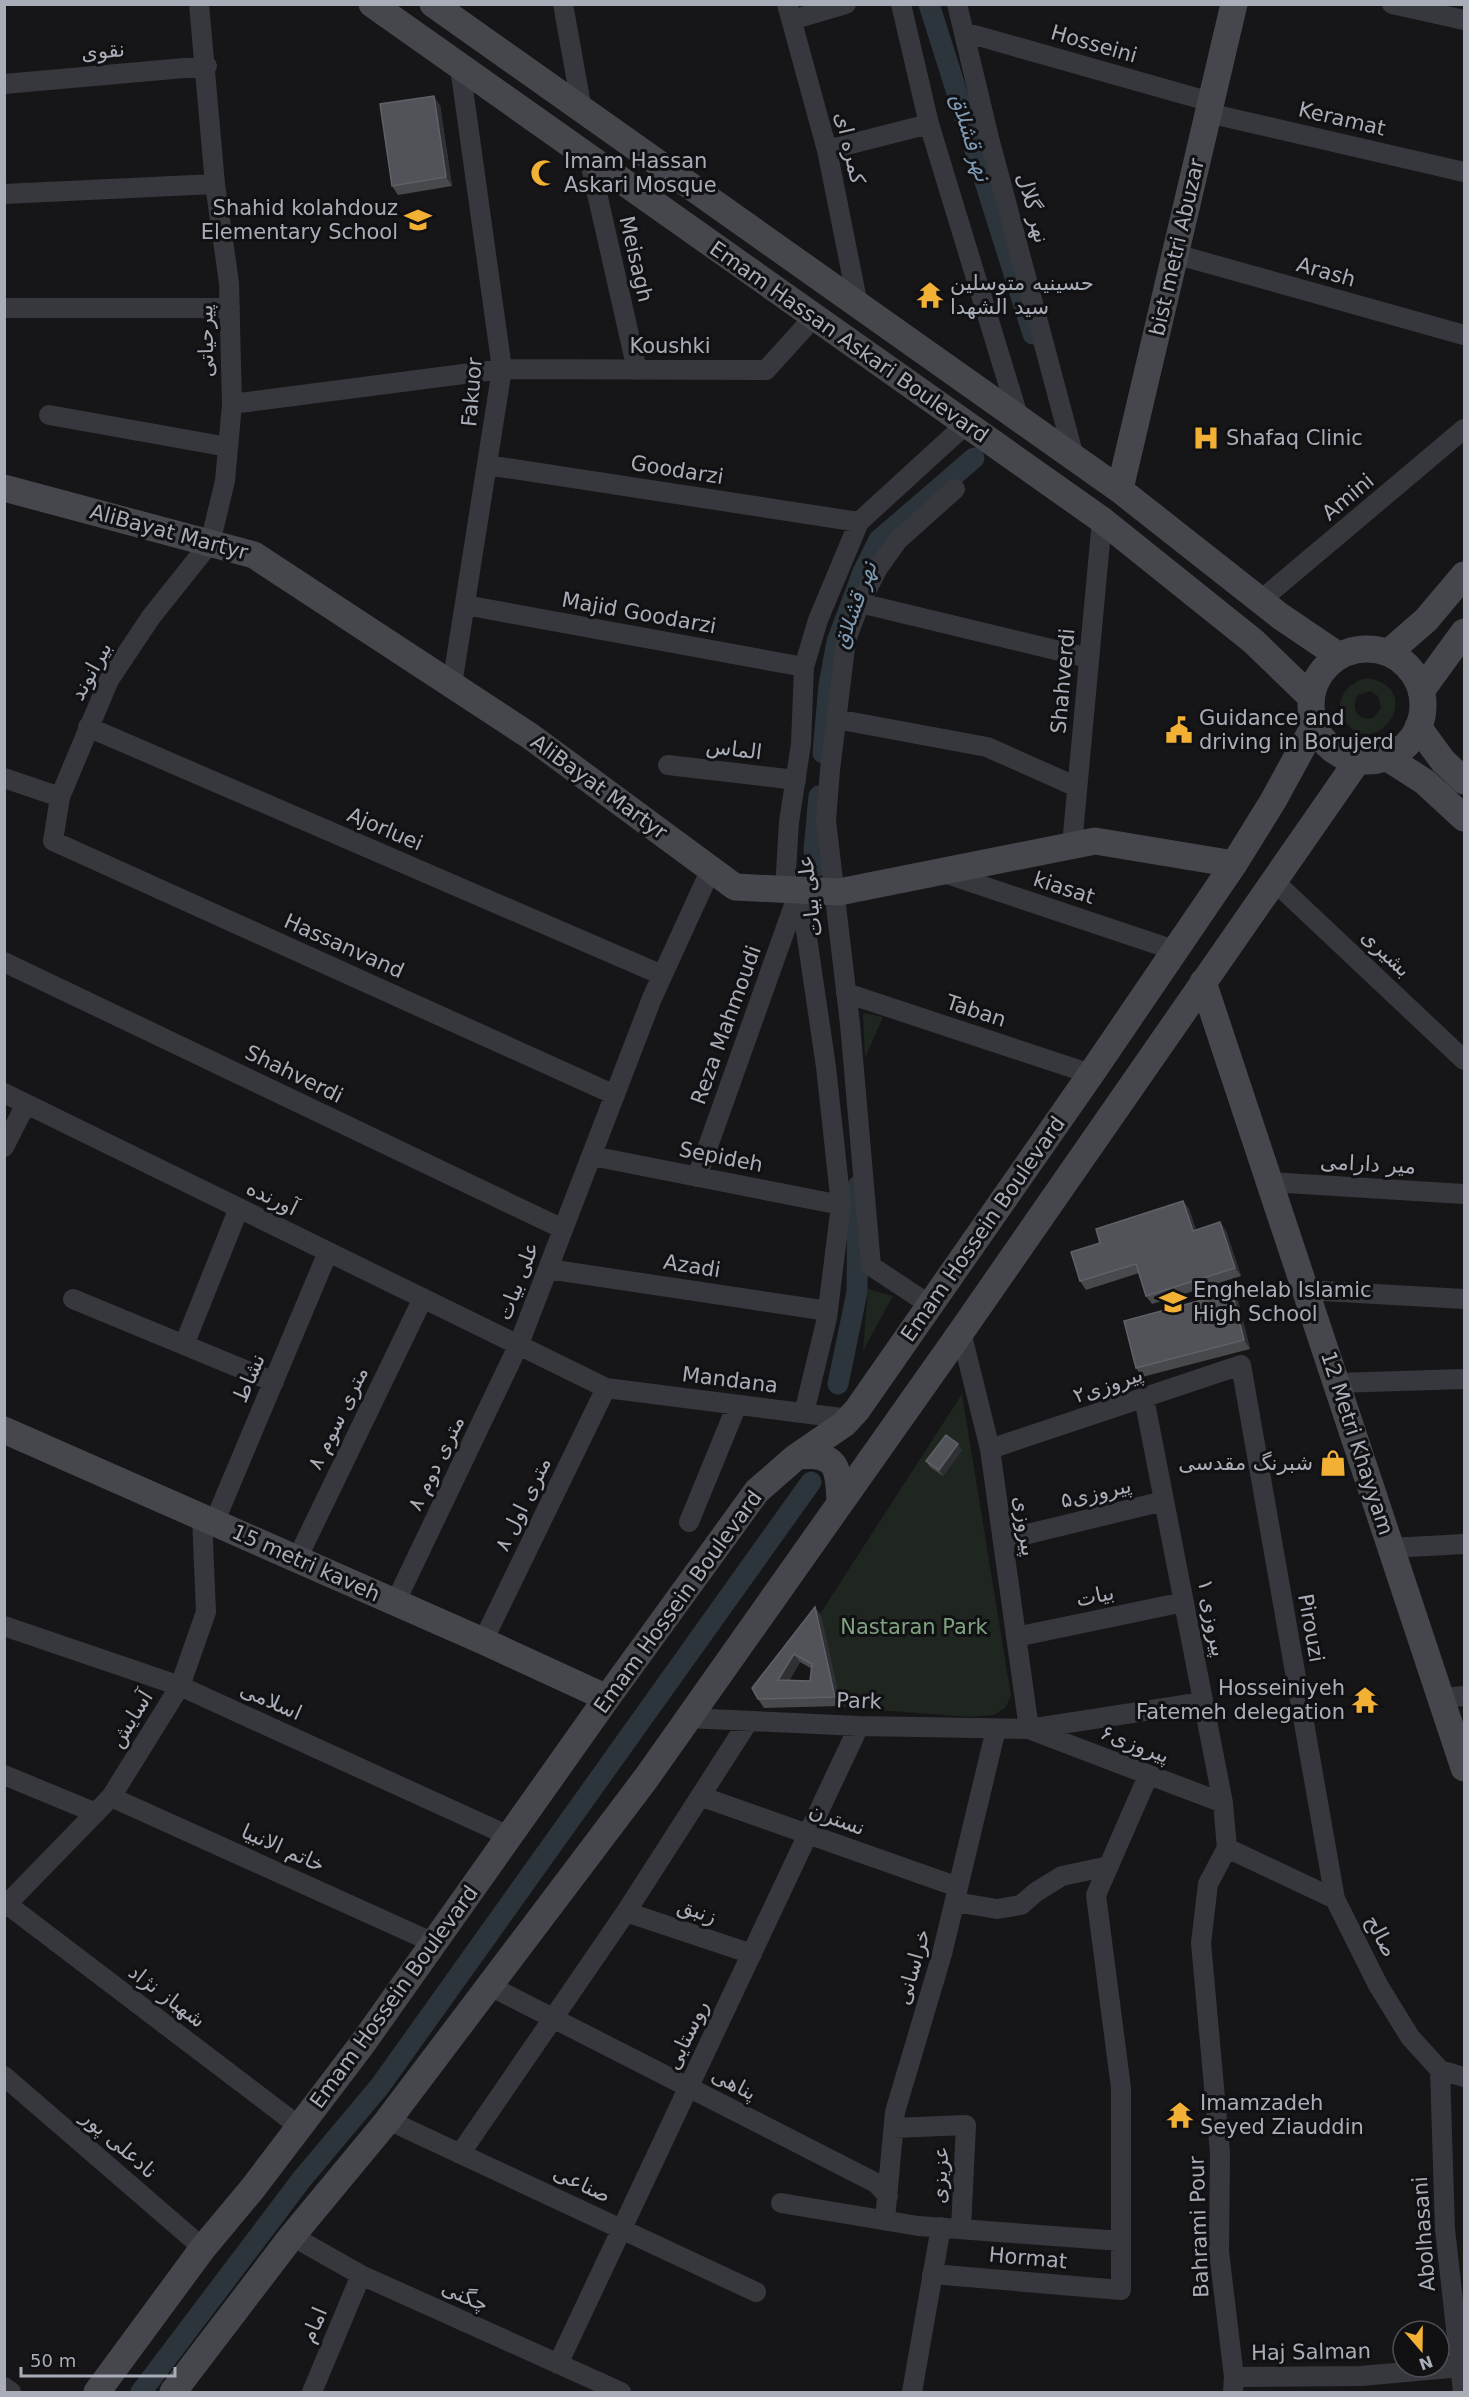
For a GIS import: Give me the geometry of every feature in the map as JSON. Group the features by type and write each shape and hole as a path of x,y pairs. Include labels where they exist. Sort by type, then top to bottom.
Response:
{"main road":[{"name":"Emam Hassan Askari Boulevard","path":"372,4 1102,520 1253,641 1311,697"},
{"name":"bist metri Abuzar","path":"1120,489 1234,4"},
{"name":"Emam Hassan Askari Boulevard","path":"439,7 1120,489 1280,616 1339,656"},
{"path":"998,447 1019,419"},
{"name":"AliBayat Martyr","path":"4,488 254,555 530,736 735,887 833,891 1095,841 1234,864"},
{"path":"1388,652 1426,620 1464,575"},
{"path":"1421,691 1464,632"},
{"path":"1363,648 1388,652 1406,664 1418,681 1421,691 1422,716 1410,740 1400,750 1386,757 1358,760 1332,749 1322,739 1314,726 1311,697 1317,678 1330,662 1339,656 1363,648"},
{"name":"Emam Hossein Boulevard","path":"97,2392 203,2247 300,2127 511,1837 607,1698 757,1491 858,1410 1234,864 1274,801 1314,726"},
{"path":"1418,727 1443,761 1464,781"},
{"path":"1386,757 1425,782 1464,818"},
{"name":"Emam Hossein Boulevard","path":"173,2392 292,2236 388,2120 647,1777 961,1332 1358,760"},
{"name":"12 Metri Khayyam","path":"1203,982 1391,1548 1453,1697 1464,1768"},
{"path":"849,1419 853,1438 859,1444 875,1443 887,1437"},
{"name":"15 metri kaveh","path":"4,1430 607,1698"},
{"path":"798,1456 821,1455 835,1466 838,1473 840,1503"}],"street":[{"name":"پیرحیاتی","path":"199,4 207,66 216,184 229,283 232,404 502,369"},
{"path":"564,4 582,110"},
{"path":"790,12 846,4"},
{"path":"901,4 929,124 1019,419"},
{"name":"نهر گلال","path":"957,4 1074,457"},
{"path":"1392,4 1464,20"},
{"name":"کمره ای","path":"790,12 827,150 858,305"},
{"name":"Hosseini","path":"964,32 1210,108"},
{"name":"نقوی","path":"4,84 207,66"},
{"name":"Fakuor","path":"452,685 502,369 460,67"},
{"name":"Keramat","path":"1210,108 1464,172"},
{"path":"827,150 929,124"},
{"name":"Meisagh","path":"589,158 637,369"},
{"path":"4,194 216,184"},
{"name":"Arash","path":"1175,254 1464,335"},
{"path":"4,308 230,308"},
{"name":"Koushki","path":"502,369 766,370 814,317"},
{"path":"210,543 225,481 232,404"},
{"path":"49,415 228,447"},
{"path":"793,889 789,822 801,744 804,667 818,620 858,522 965,425"},
{"name":"Amini","path":"1262,600 1464,429"},
{"name":"Goodarzi","path":"487,465 858,522"},
{"name":"علی بیات","path":"930,1305 871,1266 846,993 826,821 846,640 860,603 878,568 898,540 955,489"},
{"name":"Shahverdi","path":"1072,845 1102,520"},
{"name":"بیرانوند","path":"53,841 60,797 88,727 115,671 151,616 210,543"},
{"path":"860,603 1089,658"},
{"name":"Majid Goodarzi","path":"465,605 804,667"},
{"path":"836,719 987,747 1077,787"},
{"name":"Ajorluei","path":"88,727 662,975"},
{"name":"الماس","path":"668,765 796,780"},
{"path":"4,778 60,797"},
{"name":"Hassanvand","path":"53,841 615,1095"},
{"name":"علی بیات","path":"519,1344 662,975 711,869"},
{"name":"kiasat","path":"939,872 1174,950"},
{"name":"بشیری","path":"1274,881 1464,1060"},
{"name":"علی بیات","path":"793,889 826,1067 842,1205 828,1311 804,1413"},
{"name":"Reza Mahmoudi","path":"697,1177 793,889"},
{"name":"Shahverdi","path":"4,962 563,1229"},
{"name":"Taban","path":"846,993 1091,1074"},
{"name":"آورنده","path":"4,1094 519,1344"},
{"path":"4,1148 26,1104"},
{"name":"Sepideh","path":"592,1155 842,1205"},
{"name":"میر دارامی","path":"1269,1182 1464,1194"},
{"path":"184,1345 239,1208"},
{"name":"نشاط","path":"208,1520 273,1382 328,1251"},
{"name":"Azadi","path":"548,1269 828,1311"},
{"path":"1305,1290 1464,1299"},
{"path":"73,1299 273,1382"},
{"name":"۸ متری سوم","path":"297,1559 423,1299"},
{"name":"پیروزی","path":"961,1332 990,1449 1029,1729"},
{"name":"Mandana","path":"519,1344 606,1388 849,1419"},
{"name":"۸ متری دوم","path":"395,1603 519,1344"},
{"name":"پیروزی۲","path":"990,1449 1241,1365"},
{"name":"Pirouzi","path":"1241,1365 1335,1899"},
{"path":"1336,1383 1464,1379"},
{"name":"۸ متری اول","path":"483,1641 606,1388"},
{"name":"پیروزی ۱","path":"1144,1398 1223,1803 1227,1848"},
{"path":"689,1522 737,1405"},
{"name":"پیروزی۵","path":"1003,1540 1164,1501"},
{"name":"آسایش","path":"5,1904 111,1797 180,1686 206,1612 208,1520"},
{"path":"1391,1548 1464,1544"},
{"name":"بیات","path":"1016,1637 1184,1602"},
{"name":"اسلامی","path":"4,1626 180,1686 511,1837"},
{"path":"1029,1729 1203,1702"},
{"name":"Park","path":"687,1718 859,1726 1029,1729"},
{"path":"460,2154 626,1912 748,1722"},
{"name":"روستایی","path":"558,2364 859,1726"},
{"name":"خراسانی","path":"885,2219 895,2112 942,1954 996,1729"},
{"name":"پیروزی۶","path":"1029,1729 1223,1803"},
{"path":"4,1774 96,1813"},
{"path":"781,2203 941,2227 1121,2241 1121,2088 1096,1896 1148,1776"},
{"name":"نسترن","path":"700,1796 808,1834 997,1909 1021,1905 1036,1892 1062,1876 1109,1866"},
{"name":"خاتم الانبیا","path":"111,1797 434,1943"},
{"path":"1227,1848 1335,1899"},
{"name":"Bahrami Pour","path":"1227,1848 1208,1884 1201,1943 1220,2153 1220,2252 1234,2385"},
{"name":"صالح","path":"1335,1899 1378,1985 1410,2037 1440,2070"},
{"name":"شهباز نژاد","path":"5,1904 300,2127"},
{"name":"زنبق","path":"626,1912 752,1954"},
{"name":"پناهی","path":"490,1986 876,2183 888,2196"},
{"path":"1440,2070 1464,2077"},
{"name":"Abolhasani","path":"1440,2070 1445,2229 1463,2392"},
{"name":"نادعلی پور","path":"4,2076 203,2247"},
{"name":"صناعی","path":"388,2120 756,2292"},
{"name":"عزیزی","path":"894,2128 966,2125 961,2229"},
{"path":"912,2392 941,2227"},
{"name":"چگنی","path":"292,2236 361,2275 621,2392"},
{"name":"Hormat","path":"932,2274 1120,2290 1121,2241"},
{"name":"امام","path":"312,2392 361,2275"},
{"name":"Haj Salman","path":"1234,2385 1362,2384 1461,2367"},
{"path":"4,2387 11,2392"}],"green space":[{"path":"1367,678 1385,684 1394,695 1395,707 1391,719 1382,729 1371,734 1358,733 1346,723 1340,708 1343,694 1360,680","holes":["1370,691 1378,696 1381,708 1373,718 1363,718 1356,713 1355,704 1358,695"]},
{"path":"863,1013 883,1017 865,1058"},
{"path":"868,1289 893,1296 863,1351"},
{"name":"Nastaran Park","path":"962,1394 1011,1696 1005,1708 994,1715 969,1717 841,1707 820,1614"}],"building":[{"path":"434,96 446,177 392,186 380,104"},
{"path":"1183,1201 1193,1231 1220,1222 1235,1268 1146,1296 1136,1264 1080,1281 1071,1252 1100,1243 1096,1229"},
{"path":"1232,1292 1244,1340 1136,1368 1124,1321"},
{"path":"946,1435 958,1444 939,1470 926,1461"},
{"path":"815,1607 835,1697 758,1699 752,1688","holes":["794,1654 812,1664 810,1681 778,1680"]}],"waterway":[{"name":"نهر قشلاق","path":"929,4 1033,334"},
{"name":"نهر قشلاق","path":"823,753 829,685 837,642 863,572 879,540 974,458"},
{"name":"نهر قشلاق","path":"817,866 814,850 819,796"},
{"path":"838,1384 857,1292 858,1186"},
{"path":"141,2392 302,2179 380,2086 811,1482"}],"place":[{"name":"Imam Hassan Askari Mosque","path":"544,173"},
{"name":"Shahid kolahdouz Elementary School","path":"418,220"},
{"name":"حسینیه متوسلین سید الشهدا","path":"930,295"},
{"name":"Shafaq Clinic","path":"1206,438"},
{"name":"Guidance and driving in Borujerd","path":"1179,730"},
{"name":"Enghelab Islamic High School","path":"1173,1302"},
{"name":"شبرنگ مقدسی","path":"1333,1463"},
{"name":"Hosseiniyeh Fatemeh delegation","path":"1365,1700"},
{"name":"Imamzadeh Seyed Ziauddin","path":"1180,2115"}]}
